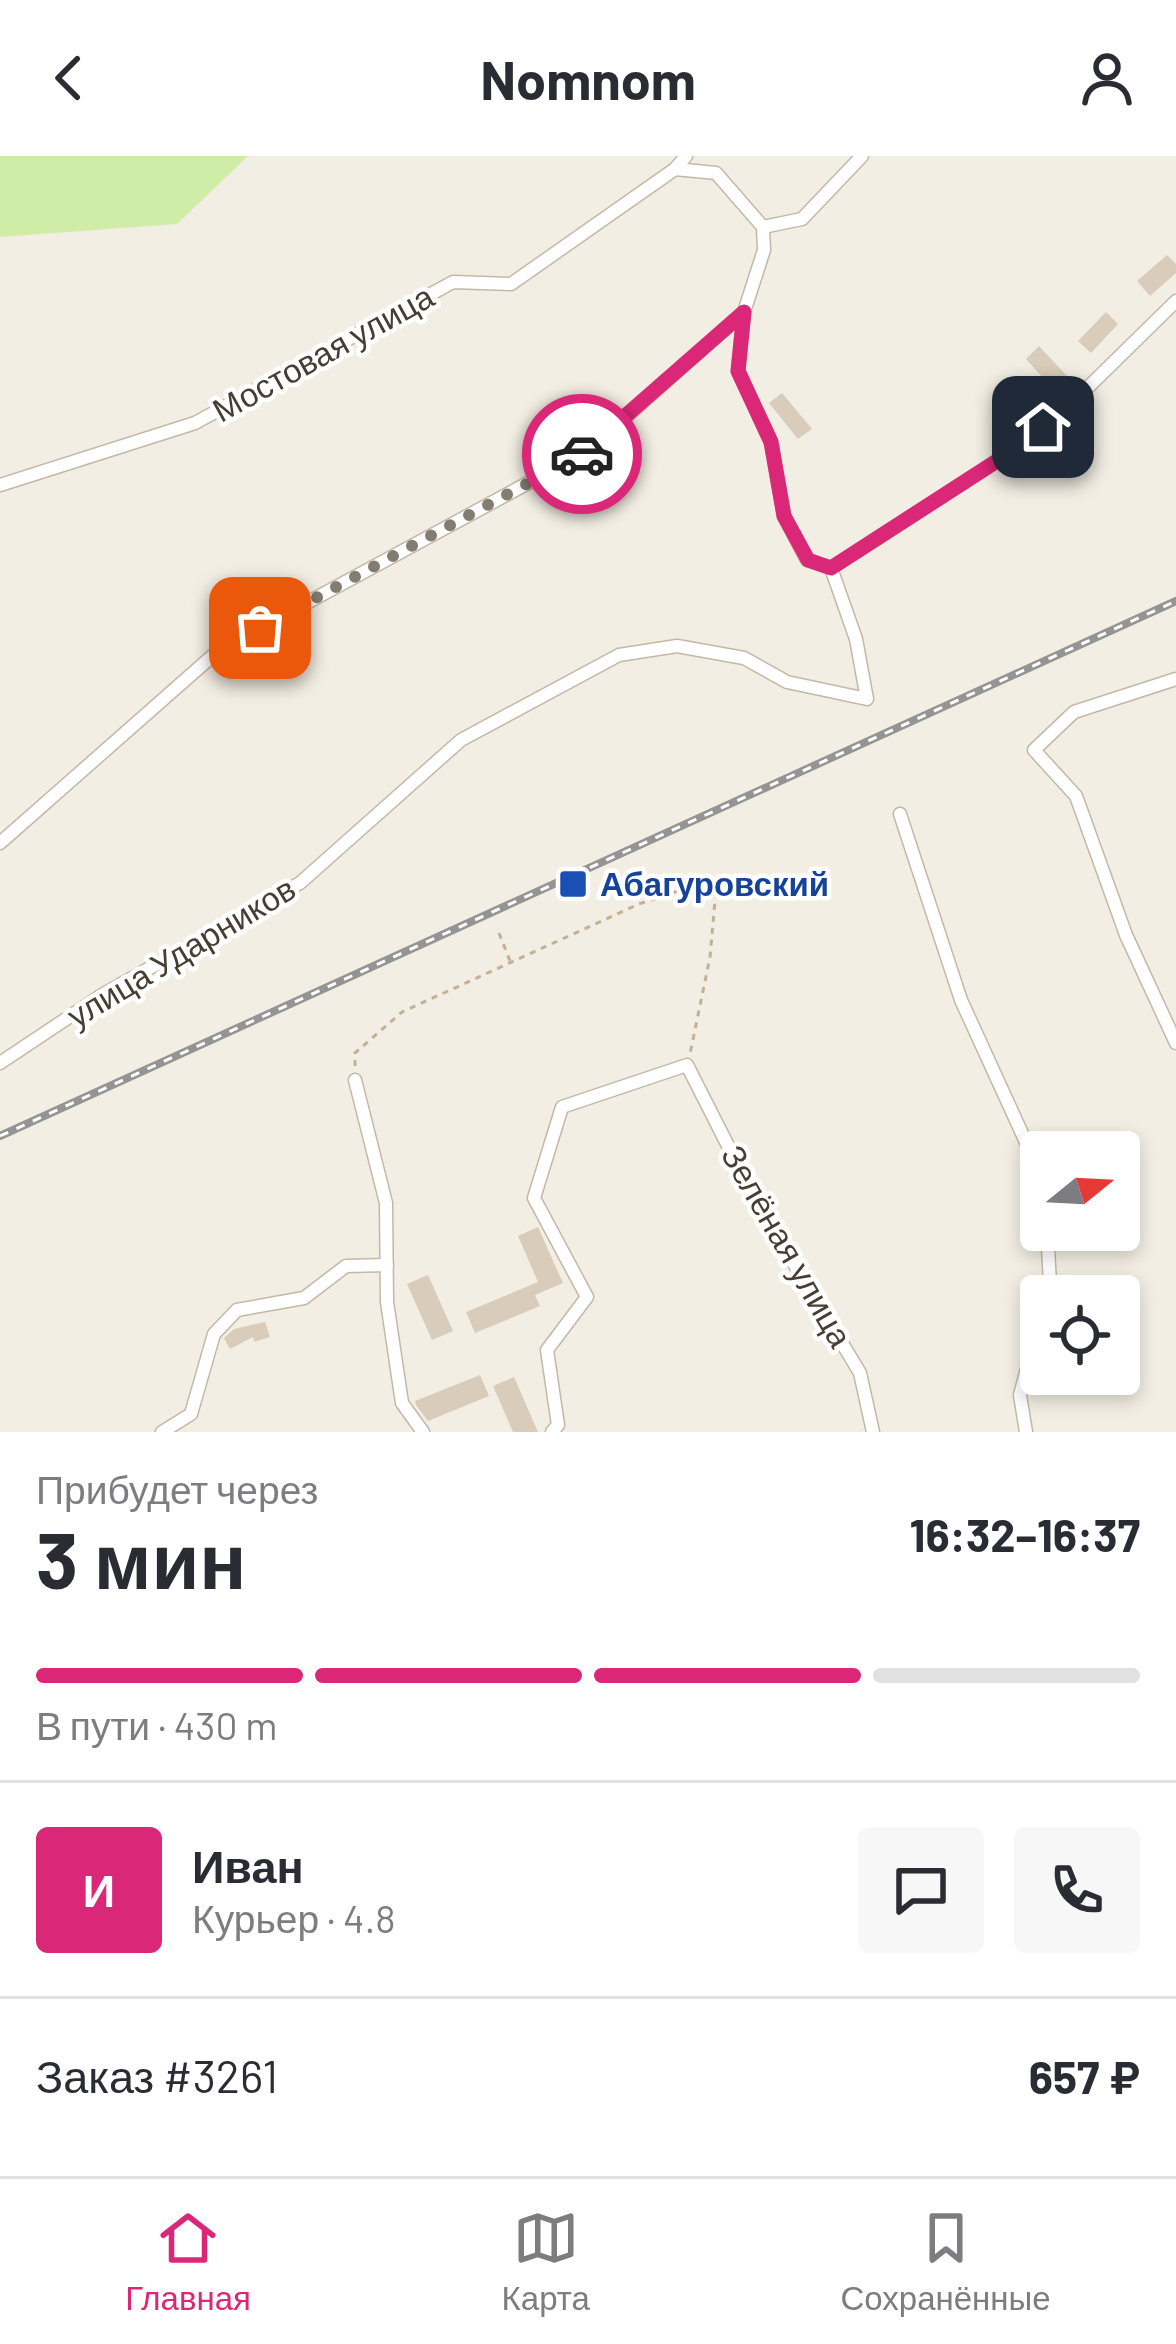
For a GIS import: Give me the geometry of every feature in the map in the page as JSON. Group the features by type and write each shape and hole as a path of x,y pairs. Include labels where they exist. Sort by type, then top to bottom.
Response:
{"street":[{"name":"Мостовая улица","path":"0,485 195,423 453,282 511,284 675,169 686,156"},
{"path":"763,227 802,219 862,156"},
{"path":"675,169 716,173 763,227 764,250 744,312 738,371 771,442 784,516 808,560 831,568 1017,448 1069,406 1176,301"},
{"path":"0,844 218,651 589,450 744,312"},
{"name":"улица Ударников","path":"0,1064 102,995 300,883 461,740 619,656 677,646 743,658 787,682 867,699 856,639 831,568"},
{"path":"1176,679 1074,712 1034,751 1076,796 1126,935 1176,1043"},
{"path":"900,814 962,1000 1021,1131"},
{"path":"552,1432 558,1425 547,1350 587,1297 534,1198 562,1107 687,1065"},
{"name":"Зелёная улица","path":"687,1065 754,1197 860,1373 873,1432"},
{"path":"355,1080 386,1203 387,1302 402,1403 423,1432"},
{"path":"162,1432 191,1414 214,1334 237,1310 304,1298 346,1266 387,1265"},
{"path":"1020,1395 1026,1432"}],"path":[{"path":"355,1080 355,1054 403,1012 639,904 717,878 710,957 687,1065"},
{"path":"500,933 510,963"}],"green space":[{"path":"0,156 248,156 177,224 0,237"}],"building":[{"path":"1167,255 1176,264 1176,273 1150,296 1137,281"},
{"path":"1106,312 1118,324 1091,353 1078,341"},
{"path":"1039,346 1067,376 1053,389 1026,359"},
{"path":"782,393 812,429 798,439 769,403"},
{"path":"538,1227 563,1283 535,1295 540,1306 475,1333 466,1312 538,1282 518,1236"},
{"path":"428,1275 453,1331 432,1340 407,1284"},
{"path":"265,1322 270,1337 254,1342 253,1337 230,1349 224,1338 234,1329"},
{"path":"480,1375 489,1396 428,1421 416,1405 415,1401"},
{"path":"514,1377 538,1432 513,1432 493,1386"}],"railway":[{"path":"0,1136 1176,601"}],"way so far":[{"path":"260,628 582,454"}],"place":[{"name":"Абагуровский","path":"573,884"}],"route":[{"path":"582,454 744,312 738,371 771,442 784,516 808,560 831,568 1043,427"}]}
